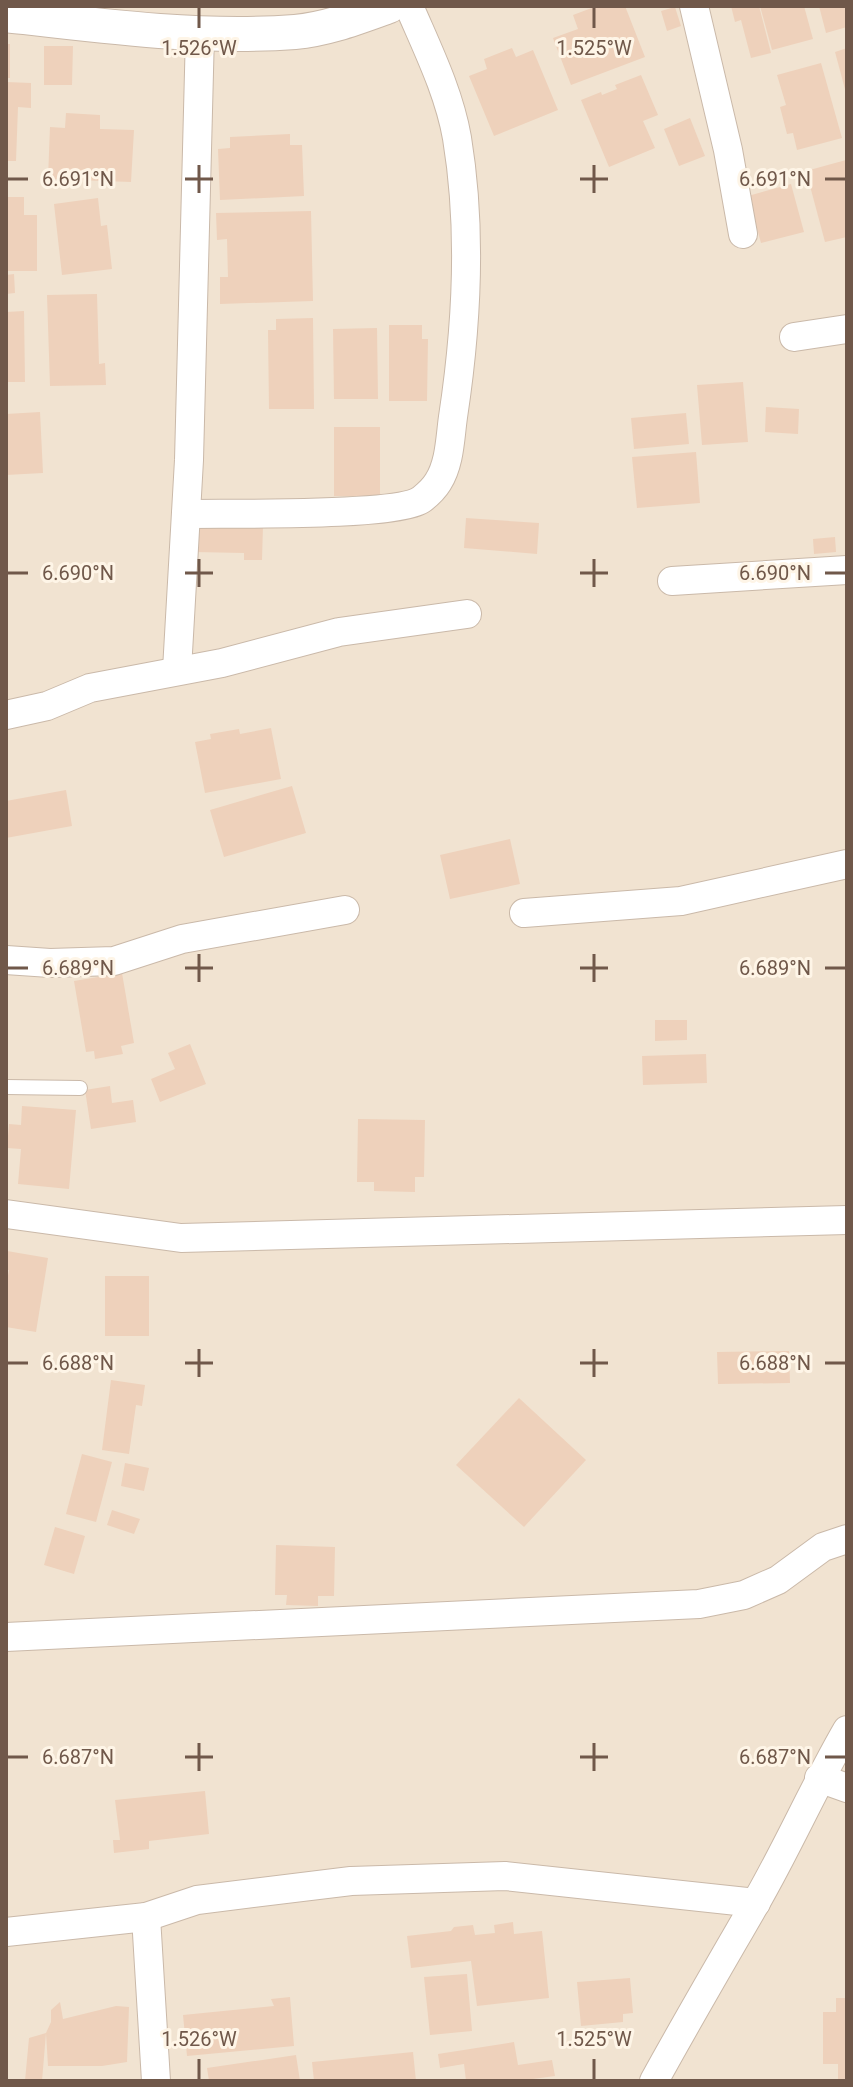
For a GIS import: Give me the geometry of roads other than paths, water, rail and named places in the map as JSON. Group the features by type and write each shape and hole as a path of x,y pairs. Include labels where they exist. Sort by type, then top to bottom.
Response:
{"street":[{"path":"6,15 200,33 296,32 344,23 389,6"},
{"path":"186,514 387,510 420,502 438,482 447,458 458,385 466,277 465,210 456,136 438,74 409,6"},
{"path":"694,6 728,150 743,234"},
{"path":"177,670 186,514 200,33"},
{"path":"794,337 847,329"},
{"path":"672,581 847,570"},
{"path":"6,715 47,706 90,688 222,663 339,632 467,614"},
{"path":"524,913 681,901 847,864"},
{"path":"6,960 50,963 114,961 212,933 345,910"},
{"path":"6,1214 181,1238 847,1220"},
{"path":"6,1637 699,1604 744,1595 778,1580 823,1547 847,1539"},
{"path":"654,2081 715,1969 756,1903 819,1778 847,1730"},
{"path":"819,1778 847,1788"},
{"path":"6,1932 146,1917 197,1900 351,1881 505,1876 756,1903"},
{"path":"146,1917 156,2081"}],"lane":[{"path":"6,1087 80,1088"}]}
